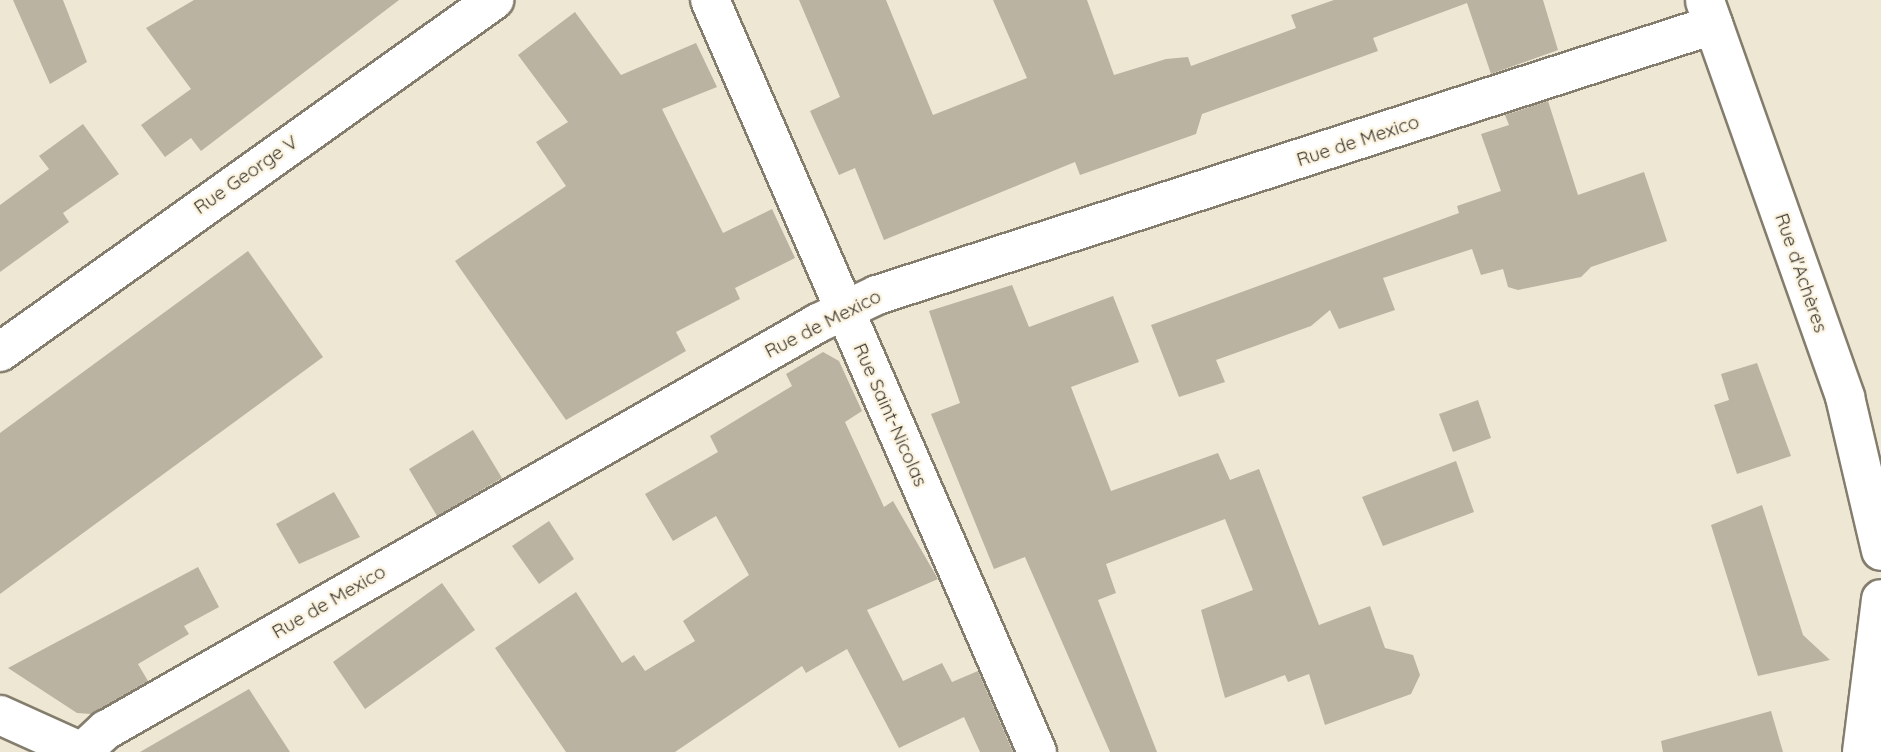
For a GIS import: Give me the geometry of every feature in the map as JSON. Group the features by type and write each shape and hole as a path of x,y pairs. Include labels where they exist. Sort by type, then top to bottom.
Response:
{"street":[{"name":"Rue George V","path":"0,352 494,0"},
{"name":"Rue Saint-Nicolas","path":"710,0 1037,752"},
{"name":"Rue de Mexico","path":"82,752 106,730 844,310 1709,13"},
{"name":"Rue d'Achères","path":"1709,13 1845,397 1881,551"},
{"path":"1862,752 1881,599"},
{"path":"0,715 82,752"}],"building":[{"path":"13,0 63,0 87,62 50,84"},
{"path":"194,0 399,0 201,151 191,138 165,157 141,125 191,89 146,28"},
{"path":"799,0 886,0 933,115 1027,78 993,0 1087,0 1114,75 1166,59 1188,57 1191,66 1296,28 1291,15 1334,0 1543,0 1558,50 1491,74 1467,3 1373,38 1378,51 1202,114 1196,134 1080,175 1075,162 884,240 855,168 839,175 810,111 840,97"},
{"path":"575,12 621,75 696,43 717,87 662,109 723,233 772,209 795,258 735,288 740,299 676,332 686,351 566,420 455,261 566,186 536,142 568,122 518,55"},
{"path":"1548,101 1578,195 1644,172 1667,241 1591,267 1581,277 1518,290 1508,287 1503,269 1481,275 1472,249 1383,278 1395,310 1339,329 1330,310 1311,326 1216,360 1225,382 1179,397 1151,325 1459,213 1457,206 1501,191 1481,134 1509,125 1505,115"},
{"path":"83,124 119,174 63,213 69,222 0,272 0,205 49,169 39,156"},
{"path":"248,251 323,357 0,594 0,433"},
{"path":"1012,285 1029,327 1113,296 1139,362 1071,387 1111,491 1218,453 1230,480 1259,469 1319,625 1370,606 1385,648 1413,655 1420,675 1411,694 1325,725 1309,674 1288,682 1285,675 1225,698 1201,610 1253,590 1225,519 1106,564 1116,593 1098,600 1157,752 1110,752 1025,557 994,569 931,414 960,403 929,311"},
{"path":"823,352 839,361 862,411 845,422 884,507 893,501 938,579 867,610 903,681 942,663 952,682 978,671 1013,752 980,752 964,717 899,748 847,649 806,673 802,666 675,752 566,752 495,648 576,592 622,663 634,655 645,671 695,641 683,621 749,575 716,516 673,541 645,494 718,452 710,436 792,386 786,374"},
{"path":"1757,363 1791,456 1737,474 1714,405 1729,400 1721,374"},
{"path":"1478,400 1491,438 1453,452 1439,414"},
{"path":"473,430 502,478 437,516 409,469"},
{"path":"1456,461 1474,512 1383,546 1362,497"},
{"path":"334,492 360,537 299,564 276,524"},
{"path":"1762,505 1803,635 1830,660 1758,676 1711,525"},
{"path":"549,521 574,559 539,584 512,546"},
{"path":"198,567 219,607 184,626 189,634 138,664 148,681 91,714 77,713 8,668"},
{"path":"442,583 475,630 365,709 333,662"},
{"path":"249,689 290,752 140,752"},
{"path":"1771,711 1783,752 1663,752 1661,741"}]}
